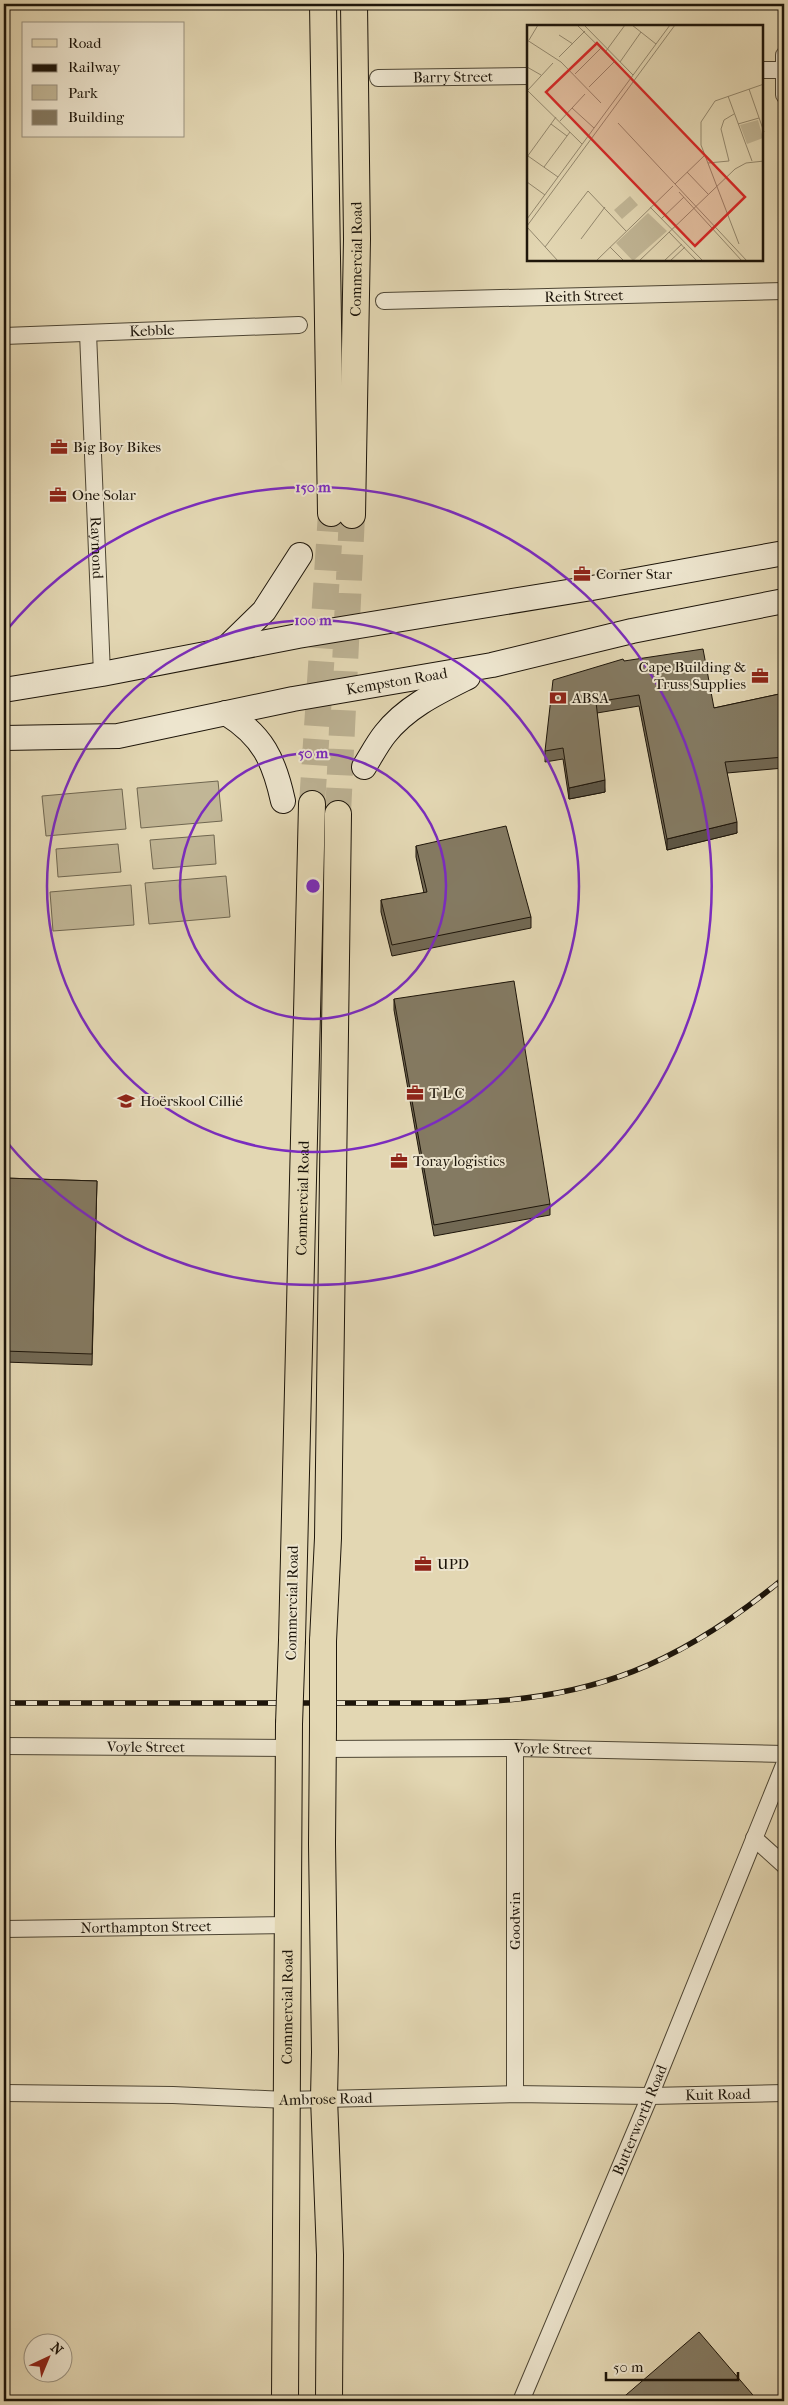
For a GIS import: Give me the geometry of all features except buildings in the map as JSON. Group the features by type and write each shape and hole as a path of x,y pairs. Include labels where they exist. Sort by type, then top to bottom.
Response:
{"main road":[{"name":"Commercial Road","path":"323,4 341,514 357,239 354,4"},
{"path":"4,690 102,674 298,636 592,588 784,553"},
{"path":"224,650 264,611 300,555"},
{"name":"Kempston Road","path":"4,738 118,736 293,698 492,665 632,631 784,600"},
{"path":"364,767 385,734 413,708 437,692 492,665"},
{"path":"226,713 247,728 264,746 277,772 283,801"},
{"name":"Commercial Road","path":"285,2401 289,1736 312,804"},
{"name":"Commercial Road","path":"328,2401 330,2255 324,2098 326,2052 322,1738 323,1641 328,1538 338,814"}],"street":[{"path":"784,54 784,95"},
{"path":"763,70 784,70"},
{"name":"Barry Street","path":"378,78 527,76"},
{"name":"Reith Street","path":"384,301 784,291"},
{"name":"Kebble","path":"4,336 299,325"},
{"name":"Raymond","path":"88,333 102,674"},
{"name":"Voyle Street","path":"4,1746 289,1736"},
{"name":"Voyle Street","path":"322,1738 514,1748 784,1754"},
{"name":"Goodwin","path":"514,1748 515,2094"},
{"name":"Butterworth Road","path":"521,2401 650,2096 784,1765"},
{"path":"754,1838 784,1864"},
{"name":"Northampton Street","path":"4,1929 288,1925"},
{"name":"Ambrose Road","path":"4,2093 173,2095 286,2100 515,2094 650,2096"},
{"name":"Kuit Road","path":"650,2096 784,2093"}],"green space":[{"path":"218,781 222,821 141,828 137,788"},
{"path":"122,789 126,829 46,836 42,796"},
{"path":"214,835 216,864 153,869 150,840"},
{"path":"118,844 121,872 58,877 56,849"},
{"path":"226,876 230,917 149,924 145,883"},
{"path":"131,885 134,925 53,931 50,892"}],"tunnel":[{"path":"312,804 331,513"},
{"path":"338,814 352,515"}],"railway":[{"path":"4,1703 457,1703 506,1700 551,1694 593,1685 632,1672 671,1655 746,1608 784,1578"}],"place":[{"name":"Big Boy Bikes","path":"59,447"},
{"name":"One Solar","path":"58,495"},
{"name":"Corner Star","path":"582,574"},
{"name":"Cape Building & Truss Supplies","path":"760,676"},
{"name":"ABSA","path":"558,698"},
{"name":"T L C","path":"415,1093"},
{"name":"Hoërskool Cillié","path":"126,1101"},
{"name":"Toray logistics","path":"399,1161"},
{"name":"UPD","path":"423,1564"}]}
